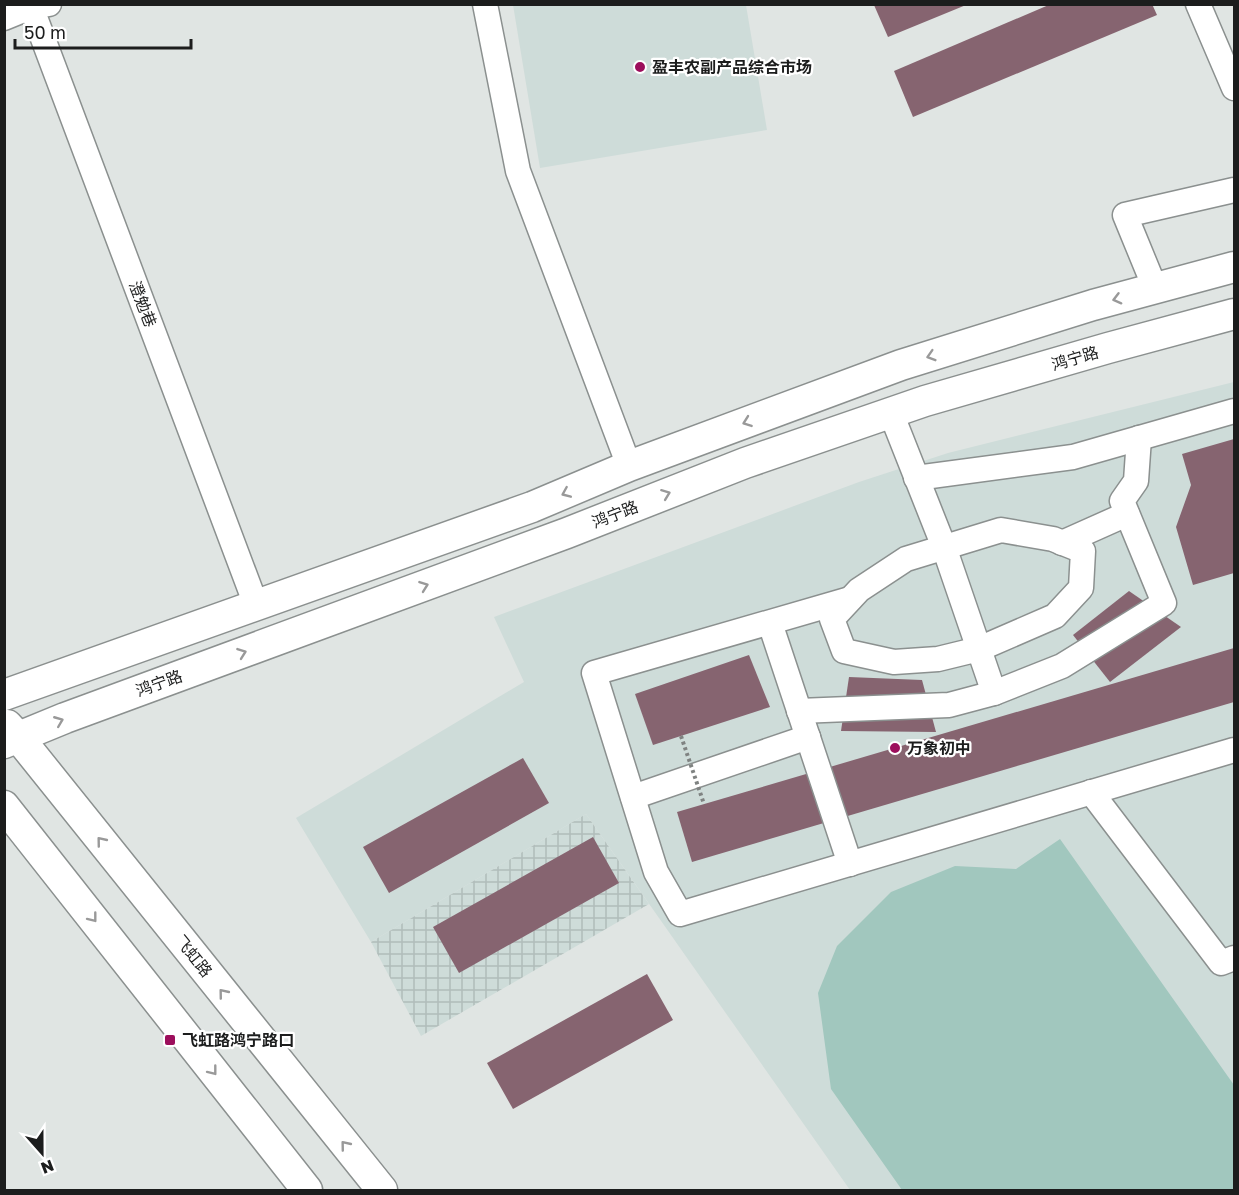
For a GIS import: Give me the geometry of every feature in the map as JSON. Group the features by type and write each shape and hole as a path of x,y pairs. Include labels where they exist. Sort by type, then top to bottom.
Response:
{"main road":[{"path":"4,695 532,507 629,466 901,365 1092,305 1234,267"},
{"name":"鸿宁路","path":"9,734 65,718 556,537 746,463 925,401 1234,314"},
{"name":"飞虹路","path":"9,734 382,1191"},
{"path":"4,806 307,1191"}],"street":[{"path":"485,4 518,171 629,466"},
{"path":"1198,4 1234,88"},
{"path":"4,18 37,6"},
{"name":"澄勉巷","path":"37,6 256,604"},
{"path":"1155,288 1125,215 1234,190"},
{"path":"916,478 1073,457 1234,411"},
{"path":"891,413 944,547 994,693"},
{"path":"799,711 949,705 994,693 1062,666 1164,603 1122,501 1136,481 1139,438"},
{"path":"1062,543 1127,514"},
{"path":"1001,530 1053,539 1083,551 1081,588 1055,616 979,649 938,659 894,662 844,651 832,620 859,590 906,559 944,547 1001,530"},
{"path":"850,600 594,673 656,872 680,914 1234,750"},
{"path":"770,622 850,864"},
{"path":"633,798 808,737"},
{"path":"1091,792 1221,963 1234,958"}],"path":[{"path":"681,736 704,804"}],"shaded area":[{"name":"盈丰农副产品综合市场","path":"513,5 746,5 767,130 540,168"},
{"name":"万象初中","path":"1234,382 1234,1190 850,1190 586,814 371,942 296,818 524,682 494,617 859,482 948,453"},
{"path":"586,814 649,904 421,1036 371,942"}],"green space":[{"path":"1060,839 1234,1085 1234,1190 902,1190 831,1089 818,993 837,946 891,892 955,866 1016,869"}],"building":[{"path":"1051,4 1152,4 1157,15 913,117 894,71"},
{"path":"874,5 966,5 888,37"},
{"path":"1234,439 1234,573 1193,585 1176,527 1191,485 1182,454"},
{"path":"1129,591 1181,627 1110,682 1073,635"},
{"path":"1234,648 1234,702 692,862 677,812"},
{"path":"749,655 770,707 653,745 635,694"},
{"path":"849,677 922,680 936,732 841,731"},
{"path":"523,758 549,803 389,893 363,847"},
{"path":"593,837 619,883 459,973 433,927"},
{"path":"647,974 673,1020 513,1109 487,1063"}],"place":[{"name":"盈丰农副产品综合市场","path":"640,67"},
{"name":"万象初中","path":"895,748"},
{"name":"飞虹路鸿宁路口","path":"170,1040"}]}
